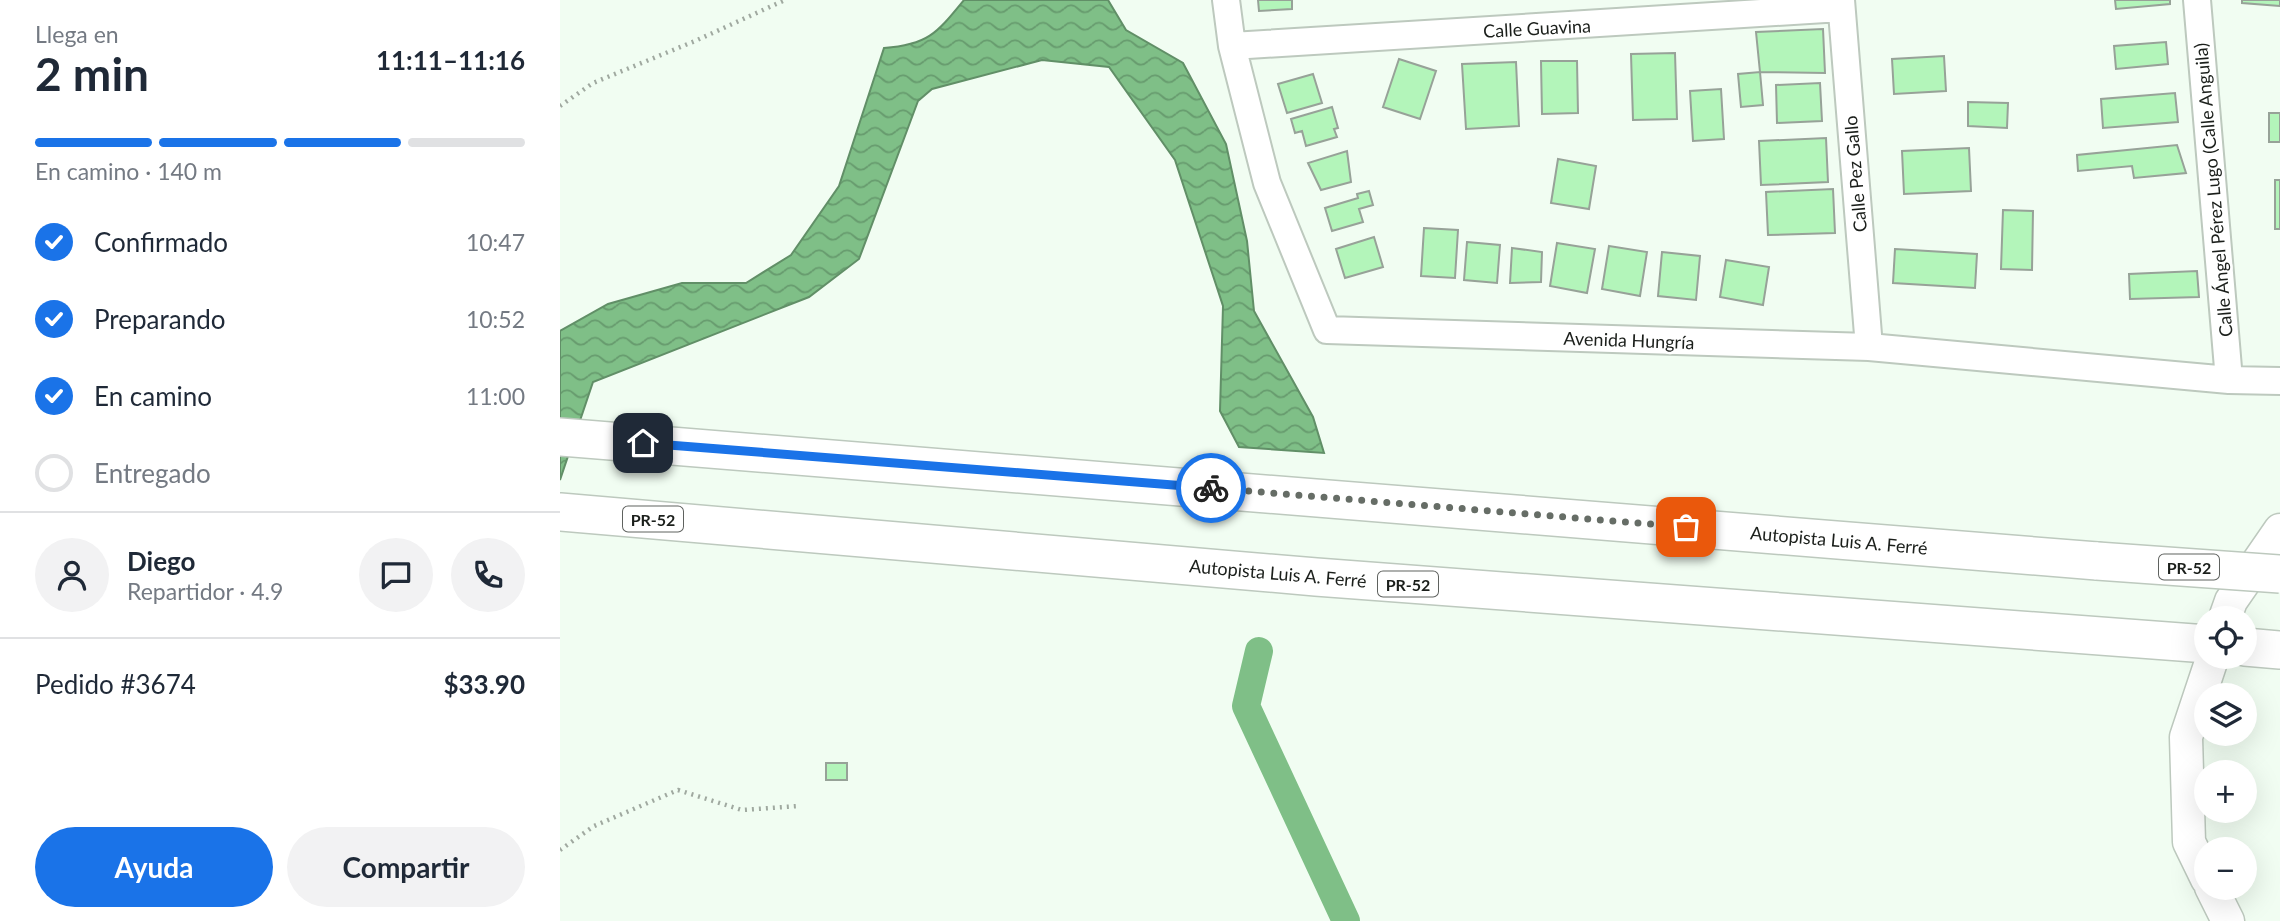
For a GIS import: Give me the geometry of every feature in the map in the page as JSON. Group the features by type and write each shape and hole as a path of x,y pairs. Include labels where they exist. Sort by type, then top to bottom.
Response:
{"highway":[{"name":"Autopista Luis A. Ferré","path":"560,437 753,450 2280,574"},
{"name":"Autopista Luis A. Ferré","path":"560,512 1316,577 2194,643"},
{"path":"2257,648 2280,650"}],"main road":[{"path":"2229,606 2280,530"},
{"path":"2194,852 2189,842 2186,737 2209,669"},
{"path":"2218,900 2228,921"}],"street":[{"path":"1226,0 1233,46"},
{"name":"Calle Ángel Pérez Lugo (Calle Anguila)","path":"2197,0 2229,380"},
{"name":"Calle Guavina","path":"1233,46 1841,4"},
{"name":"Calle Pez Gallo","path":"1841,4 1869,347"},
{"name":"Avenida Hungría","path":"1233,46 1267,183 1327,330 1869,347 2229,380 2280,381"}],"path":[{"path":"560,106 593,83 785,0"},
{"path":"560,850 594,826 678,790 742,810 798,806"}],"water":[{"path":"964,0 1108,0 1126,30 1183,63 1226,144 1247,241 1254,311 1313,417 1324,453 1239,447 1220,411 1223,306 1175,160 1109,67 1042,60 932,89 918,101 859,259 809,297 593,382 560,480 560,331 608,304 682,283 746,283 791,255 839,186 884,48 922,40 938,29"}],"building":[{"path":"1258,0 1292,0 1292,9 1259,11"},
{"path":"2115,0 2170,0 2170,4 2116,9"},
{"path":"2242,0 2280,0 2280,6 2242,3"},
{"path":"1823,29 1825,73 1760,72 1756,32"},
{"path":"2166,42 2168,64 2116,69 2114,46"},
{"path":"1675,53 1677,119 1633,120 1631,54"},
{"path":"1944,56 1946,91 1894,94 1892,59"},
{"path":"1399,59 1436,71 1420,119 1383,107"},
{"path":"1541,61 1577,61 1578,113 1542,114"},
{"path":"1516,62 1519,126 1466,129 1462,64"},
{"path":"1760,72 1763,105 1741,107 1738,74"},
{"path":"1313,74 1322,103 1287,113 1278,84"},
{"path":"1820,83 1822,121 1777,123 1776,85"},
{"path":"1721,89 1724,139 1693,141 1690,91"},
{"path":"2175,93 2178,122 2103,128 2101,99"},
{"path":"1968,102 2008,103 2007,128 1968,126"},
{"path":"1332,107 1338,128 1334,129 1337,137 1306,146 1302,131 1295,133 1291,119"},
{"path":"2269,113 2280,113 2280,142 2269,142"},
{"path":"1826,138 1828,182 1761,185 1759,141"},
{"path":"2177,145 2186,173 2134,178 2132,166 2078,171 2077,155"},
{"path":"1969,148 1971,191 1904,194 1902,151"},
{"path":"1347,151 1351,182 1321,190 1308,163"},
{"path":"1558,159 1596,166 1589,209 1551,203"},
{"path":"2275,180 2280,180 2280,229 2275,229"},
{"path":"1833,189 1835,233 1768,235 1766,192"},
{"path":"1369,191 1373,205 1359,209 1363,222 1332,231 1325,208 1358,198 1357,194"},
{"path":"2003,210 2033,211 2032,270 2001,269"},
{"path":"1424,228 1458,230 1455,278 1421,276"},
{"path":"1374,237 1383,267 1345,278 1336,249"},
{"path":"1467,242 1500,245 1497,283 1464,280"},
{"path":"1557,243 1595,249 1587,293 1550,286"},
{"path":"1609,246 1647,252 1640,296 1602,289"},
{"path":"1512,248 1542,252 1541,282 1510,283"},
{"path":"1895,249 1977,254 1975,288 1893,283"},
{"path":"1662,252 1700,256 1696,300 1658,296"},
{"path":"1726,260 1769,267 1763,305 1720,297"},
{"path":"2197,271 2199,297 2130,299 2129,274"},
{"path":"826,763 847,763 847,780 826,780"}],"waterway":[{"path":"1259,651 1246,706 1346,921"}],"way so far":[{"path":"1211,488 1686,527"}],"route":[{"path":"643,443 1211,488"}]}
